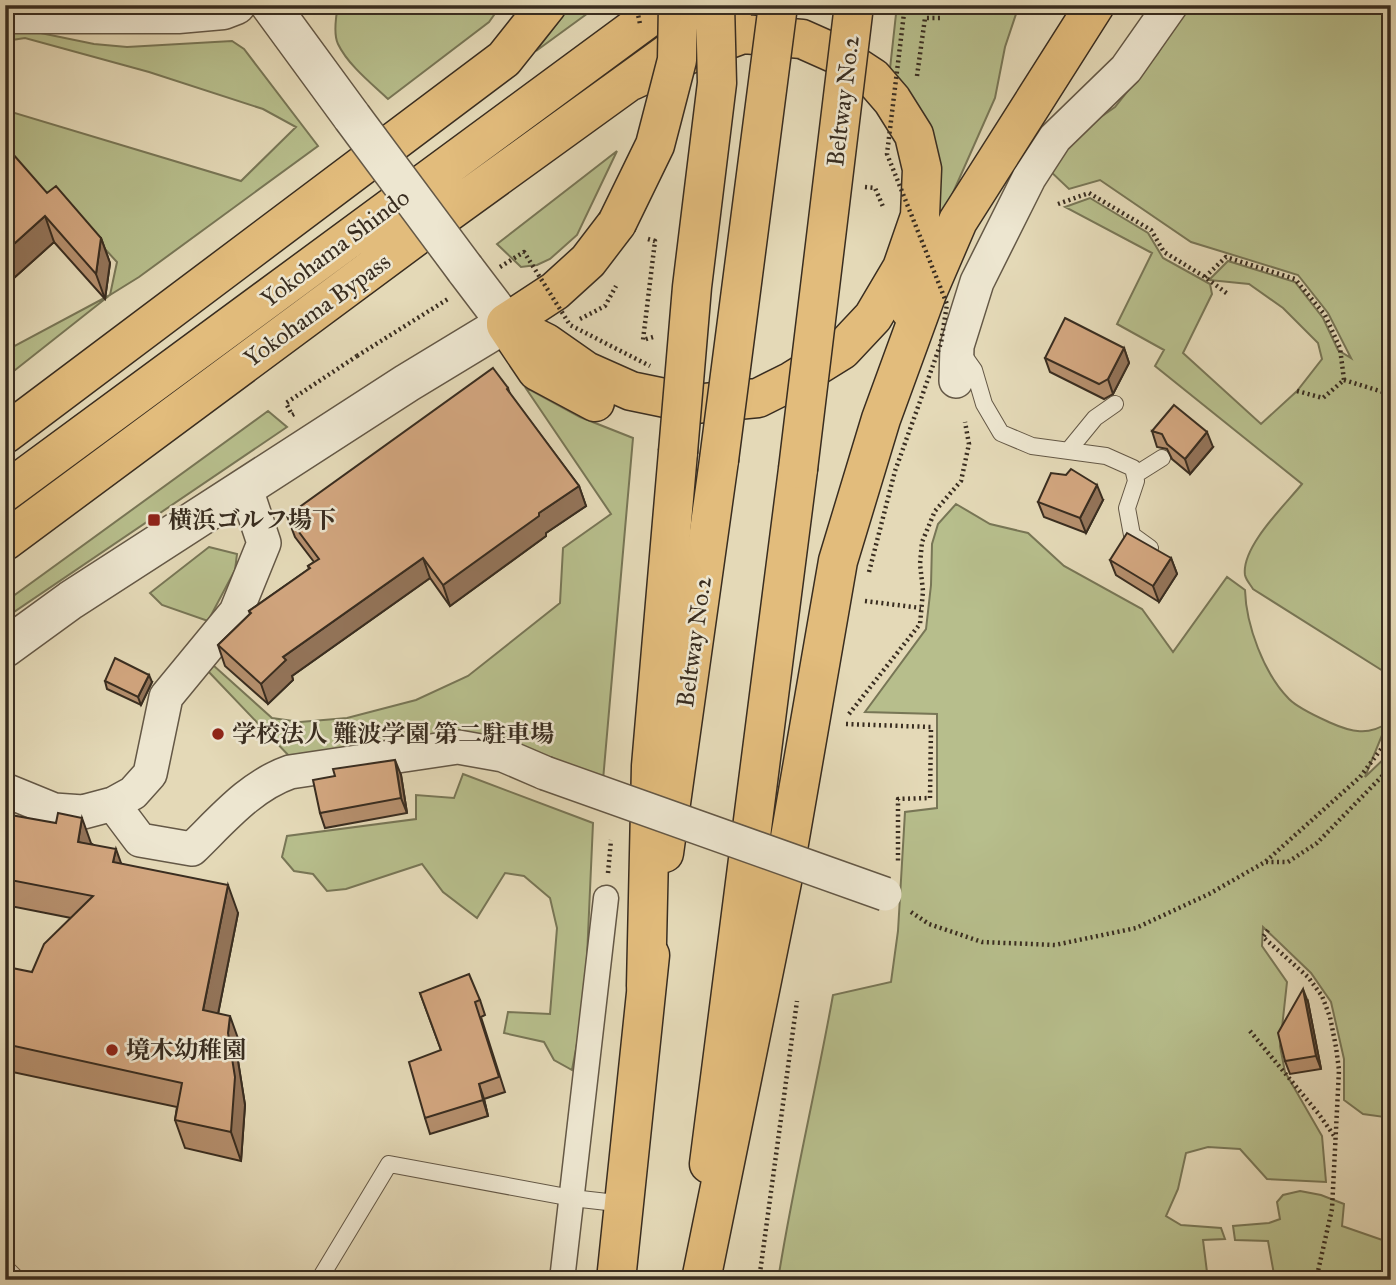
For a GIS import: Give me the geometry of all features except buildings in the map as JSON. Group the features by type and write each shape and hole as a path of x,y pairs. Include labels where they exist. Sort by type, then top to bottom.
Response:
{"main road":[{"path":"5,434 503,59 547,5"},
{"path":"646,986 651,766 692,287 717,83 715,5"},
{"path":"631,81 735,5"},
{"name":"Beltway No.2","path":"616,1280 646,986 719,460 778,5"},
{"name":"Beltway No.2","path":"694,1280 798,469 854,5"},
{"path":"1047,80 1068,5"},
{"path":"701,1280 784,873 838,561 881,419 927,293 958,221 1095,5"},
{"path":"506,323 555,290 588,261 617,223 655,145 677,60 668,6"},
{"name":"Yokohama Shindo","path":"5,492 668,6"},
{"path":"506,323 546,343 586,371 631,391 694,404 758,398 792,381 842,350 873,317 902,268 920,216 922,169 914,135 892,100 873,78 838,55 802,39 743,34 694,52 631,81"},
{"name":"Yokohama Bypass","path":"5,541 439,219 631,81"},
{"path":"506,323 537,371 576,394 618,412 681,423 757,417 793,404 841,378 927,293"}],"street":[{"path":"5,14 178,14 223,10 236,5"},
{"path":"5,648 71,600 407,383 506,323 270,5"},
{"path":"956,381 957,346 977,282 1029,178 1055,138 1126,69 1171,5"},
{"path":"5,790 54,810 83,812 113,804 133,793 150,774 166,697 236,612 264,542 246,489"},
{"path":"113,804 140,840 192,849 253,792 272,779 290,772 458,747 503,755 545,774 891,883"},
{"path":"562,1280 606,898"}],"lane":[{"path":"957,346 974,370 984,404 1001,433 1032,446 1107,456 1133,468 1136,481 1127,508 1132,535 1150,548"},
{"path":"1068,450 1095,418 1115,404"},
{"path":"1135,475 1161,458"},
{"path":"319,1280 389,1164 572,1198 625,1204"},
{"path":"5,1267 18,1280"}],"path":[{"path":"869,572 895,471 941,343 947,304 887,154 905,5"},
{"path":"915,89 925,18 940,18 942,5"},
{"path":"895,88 905,88"},
{"path":"1059,204 1089,193 1151,230 1164,252 1229,295"},
{"path":"303,408 292,415 286,403 471,278 524,252 570,325 653,368"},
{"path":"1205,277 1226,257 1295,279 1325,315 1340,348 1344,380"},
{"path":"1297,391 1323,398 1344,380"},
{"path":"1344,380 1383,392 1391,391"},
{"path":"956,381 969,444 961,481 935,511 922,542 920,564 923,591 920,624 842,723 931,727 930,798 898,799 891,883 929,924 982,942 1055,945 1136,928 1209,894 1265,862 1360,777 1391,736"},
{"path":"864,601 921,608"},
{"path":"1265,862 1288,862 1317,843 1391,767"},
{"path":"1268,930 1262,937 1308,977 1322,996 1330,1017 1339,1070 1332,1209 1316,1280"},
{"path":"759,1280 799,991"},
{"path":"1250,1031 1318,1113 1335,1138"}],"green space":[{"path":"338,5 501,5 489,22 388,99 342,52 335,30"},
{"path":"571,5 599,5 536,51"},
{"path":"897,5 1019,5 1005,47 995,98 944,213 930,209 888,87"},
{"path":"1186,5 1391,5 1391,676 1253,589 1245,575 1250,552 1266,527 1302,484 1155,366 1164,350 1117,324 1152,253 1065,207 1090,198 1148,233 1163,258 1210,284 1212,294 1183,353 1261,424 1297,391 1322,359 1318,343 1283,308 1249,284 1209,280 1228,261 1295,282 1323,318 1338,350 1351,358 1328,313 1298,275 1191,242 1100,180 1069,189 1049,170 1075,135 1115,107 1158,53"},
{"path":"26,30 94,44 127,47 232,41 244,49 318,146 139,277 110,295 117,262 68,209 59,216 5,159 5,110 241,181 296,127 263,109 149,72 25,38 5,41 5,33"},
{"path":"617,151 577,235 550,259 537,265 521,267 497,244"},
{"path":"110,295 5,378 5,351"},
{"path":"525,387 580,417 633,438 603,780 505,744 291,758 207,670 213,665 272,718 300,722 347,718 416,700 468,676 560,603 563,548 611,514"},
{"path":"268,411 287,427 5,618 5,602"},
{"path":"956,504 990,524 1028,533 1064,566 1142,609 1173,652 1227,577 1245,590 1249,618 1264,663 1289,699 1315,715 1353,730 1373,730 1387,723 1365,777 1391,752 1391,1083 1384,1117 1363,1114 1344,1100 1344,1059 1331,1002 1311,973 1263,927 1262,946 1287,982 1280,1046 1285,1072 1322,1136 1326,1182 1267,1179 1240,1149 1208,1147 1186,1153 1178,1189 1166,1216 1181,1225 1221,1228 1225,1239 1203,1240 1208,1280 778,1280 833,995 891,982 898,931 905,812 937,808 937,714 865,712 926,629 932,544 938,524"},
{"path":"209,547 237,554 235,570 208,621 162,605 150,593"},
{"path":"463,774 593,823 585,1002 572,1070 554,1060 544,1042 504,1033 508,1012 550,1014 557,928 550,898 524,876 505,873 477,918 443,892 422,864 346,889 327,891 313,874 294,871 282,857 287,836 416,819 416,795 454,798"},
{"path":"1300,1191 1321,1195 1344,1204 1342,1226 1391,1243 1391,1280 1275,1280 1268,1241 1235,1240 1233,1226 1269,1223 1280,1219 1277,1202 1283,1195"}],"place":[{"name":"横浜ゴルフ場下","path":"154,520"},
{"name":"学校法人 難波学園 第二駐車場","path":"218,734"},
{"name":"境木幼稚園","path":"112,1050"}]}
